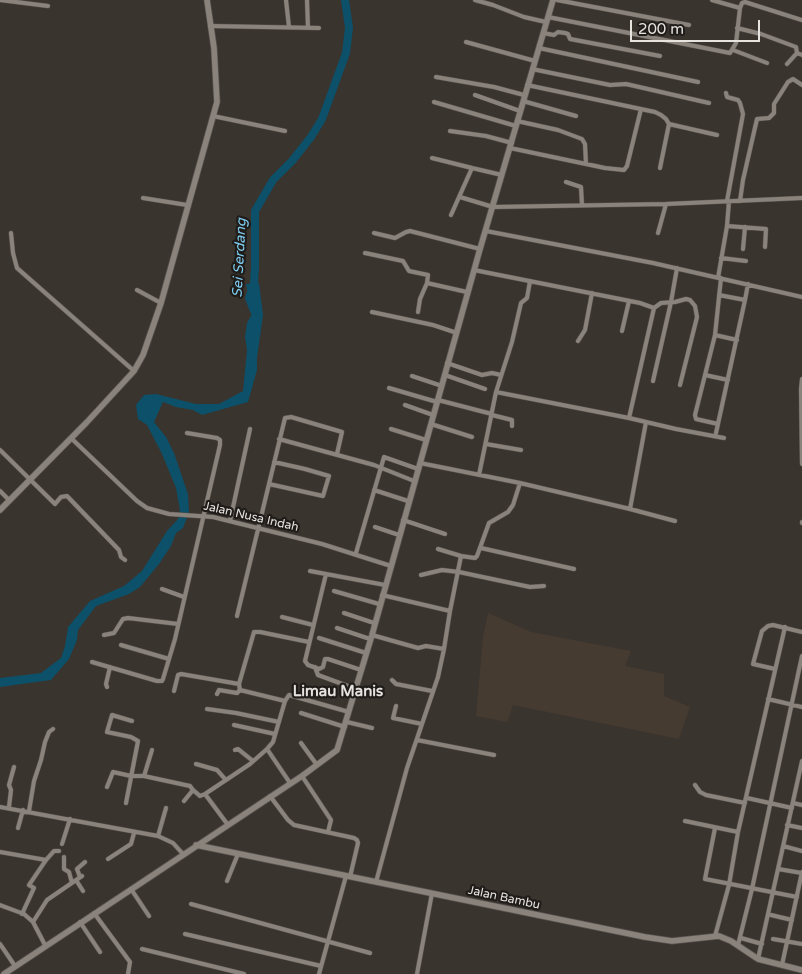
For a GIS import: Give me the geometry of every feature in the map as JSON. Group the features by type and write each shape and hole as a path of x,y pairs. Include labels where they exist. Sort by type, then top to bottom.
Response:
{"street":[{"path":"0,0 39,2 48,6"},
{"path":"0,510 72,439 134,371 143,355 161,303 217,102 207,0"},
{"path":"286,0 289,27"},
{"path":"307,0 308,28"},
{"path":"475,0 524,17 547,19 726,53 730,53 736,43 740,8 743,2 802,20"},
{"path":"4,974 302,776 337,750 350,712 467,292 553,0"},
{"path":"557,0 689,25"},
{"path":"712,0 740,8"},
{"path":"210,26 319,28"},
{"path":"737,28 761,34 796,47 800,54 787,64"},
{"path":"543,33 555,35 558,32 565,33 570,38 660,56"},
{"path":"466,42 535,61"},
{"path":"539,48 698,82"},
{"path":"733,50 767,63"},
{"path":"532,69 610,85 626,84 710,103"},
{"path":"436,77 494,87 576,116"},
{"path":"740,201 757,119 769,118 774,113 774,104 788,82 793,80 802,85"},
{"path":"527,86 655,112 666,119 669,124 660,168"},
{"path":"718,424 696,419 695,416 714,335 721,258 727,226 728,201 743,114 738,100 727,97 726,93"},
{"path":"475,95 520,111"},
{"path":"434,102 517,123 558,130 582,139 585,144 586,164"},
{"path":"450,131 486,136 528,153 620,170 627,168 641,110"},
{"path":"213,116 285,131"},
{"path":"669,124 717,135"},
{"path":"432,158 502,175"},
{"path":"451,215 472,168"},
{"path":"566,182 581,187 582,205"},
{"path":"460,197 493,206 666,204 802,198"},
{"path":"143,198 187,205"},
{"path":"658,233 666,204"},
{"path":"727,226 766,229 765,247"},
{"path":"743,248 745,227"},
{"path":"374,233 395,238 410,231 480,249"},
{"path":"486,231 677,268 802,296"},
{"path":"11,233 17,268 134,371"},
{"path":"365,254 403,261 409,271 428,275 418,312"},
{"path":"721,258 746,261"},
{"path":"653,381 677,268"},
{"path":"474,270 592,293 648,305 654,308"},
{"path":"479,475 496,392 521,302 527,298 530,281"},
{"path":"427,283 467,292"},
{"path":"716,432 748,284"},
{"path":"137,290 161,303"},
{"path":"578,341 585,330 592,293"},
{"path":"718,295 745,300"},
{"path":"629,418 654,308 661,302 690,300 694,304 697,313 680,385"},
{"path":"622,330 629,301"},
{"path":"372,312 433,325 457,333"},
{"path":"714,335 737,340"},
{"path":"447,363 482,375 491,372 501,375"},
{"path":"445,375 485,389"},
{"path":"705,375 728,380"},
{"path":"412,376 442,386"},
{"path":"802,379 800,390 802,464"},
{"path":"389,388 512,420 512,426"},
{"path":"496,392 724,438"},
{"path":"405,406 433,416"},
{"path":"237,616 285,418 290,417 342,432 337,454"},
{"path":"630,509 646,422"},
{"path":"431,424 472,437"},
{"path":"230,521 250,429"},
{"path":"391,429 426,440"},
{"path":"92,662 162,681 178,624 201,515 220,440 187,433"},
{"name":"Jalan Nusa Indah","path":"72,439 137,501 147,508 169,514 201,515 230,521 356,553 391,566"},
{"path":"279,439 337,454 414,481"},
{"path":"486,444 521,450"},
{"path":"0,450 55,504 61,497 67,496 119,550 121,557 125,560"},
{"path":"356,553 385,456 419,466 520,483 675,521"},
{"path":"269,484 322,496 324,495 329,476 274,462"},
{"path":"438,549 475,558 481,548 489,524 508,512 513,505 520,483"},
{"path":"374,490 408,501"},
{"path":"0,491 9,500"},
{"path":"404,520 445,534"},
{"path":"376,527 398,535"},
{"path":"481,548 574,569"},
{"path":"376,882 407,768 438,677 461,556"},
{"path":"422,575 442,570 530,587 544,586"},
{"path":"310,571 385,585"},
{"path":"326,574 304,661 308,665 322,668 325,659 328,659 361,670"},
{"path":"162,589 184,596"},
{"path":"334,591 379,604"},
{"path":"382,595 450,611"},
{"path":"344,614 374,623"},
{"path":"282,617 313,625"},
{"path":"104,635 114,634 123,619 128,618 178,624"},
{"path":"775,669 755,665 753,662 762,631 771,625 802,632"},
{"path":"715,936 729,885 738,832 784,627"},
{"path":"337,628 418,648 426,646 444,649"},
{"path":"240,690 239,684 254,632 309,642"},
{"path":"318,638 366,653"},
{"path":"121,645 169,659"},
{"path":"738,945 752,889 802,656"},
{"path":"107,687 110,667"},
{"path":"315,667 318,675 356,689"},
{"path":"174,691 178,675 181,674 239,684"},
{"path":"392,680 396,684 432,692"},
{"path":"217,694 219,690 238,693 240,690 285,701"},
{"path":"107,787 113,772 131,776 144,776 188,786 200,796 206,794 267,749 273,742 288,696 292,694 350,712"},
{"path":"768,698 802,707"},
{"path":"396,706 393,718 422,724"},
{"path":"207,709 279,722"},
{"path":"301,713 372,728"},
{"path":"126,803 138,741 131,737 107,732 112,715 132,721"},
{"path":"234,726 276,734"},
{"path":"29,811 34,781 42,760 45,742 53,728"},
{"path":"417,740 494,755"},
{"path":"301,743 317,765"},
{"path":"234,750 238,748 253,761"},
{"path":"267,749 290,783"},
{"path":"144,776 152,750"},
{"path":"758,959 774,893 787,825 800,780 802,761"},
{"path":"196,764 218,770 226,779"},
{"path":"9,807 10,785 14,767"},
{"path":"302,776 331,820 328,832"},
{"path":"695,785 700,792 706,795 802,805"},
{"path":"184,802 193,790"},
{"path":"206,794 228,825"},
{"path":"270,796 294,825 354,838 358,843 328,941 320,974"},
{"path":"0,806 134,833 158,836 173,843 184,854"},
{"path":"158,836 166,808"},
{"path":"18,828 23,810"},
{"path":"62,844 70,819"},
{"path":"685,821 738,832"},
{"path":"787,825 802,828"},
{"path":"715,828 704,877 706,880 797,897"},
{"path":"108,859 131,844 134,833"},
{"name":"Jalan Bambu","path":"196,845 654,938 672,941 715,936 725,938 758,959 802,970"},
{"path":"783,846 802,851"},
{"path":"22,914 34,888 29,884 54,851 59,851"},
{"path":"0,852 46,860"},
{"path":"227,881 238,854"},
{"path":"64,857 64,869 77,879 84,891"},
{"path":"77,879 77,869 85,862"},
{"path":"778,869 802,873 782,965"},
{"path":"33,922 46,900 77,879"},
{"path":"130,889 149,916"},
{"path":"417,974 432,893"},
{"path":"191,904 370,953"},
{"path":"0,905 22,914 33,922 46,945"},
{"path":"94,913 130,962 128,974"},
{"path":"771,915 792,920"},
{"path":"80,922 100,952"},
{"path":"184,934 321,966"},
{"path":"740,938 762,944"},
{"path":"773,939 802,944"},
{"path":"0,944 15,966"},
{"path":"142,949 244,974"}],"shaded area":[{"path":"488,613 531,632 631,651 625,666 664,674 664,696 690,707 679,739 513,705 507,722 476,716 483,637"}],"water":[{"path":"259,283 263,315 257,370 248,402 202,415 193,410 163,402 154,422 166,437 174,453 188,494 189,512 183,528 176,533 171,546 159,564 140,587 129,594 96,606 78,630 77,640 69,659 51,680 0,687 0,678 41,673 61,658 68,627 90,601 124,586 142,571 167,531 178,519 180,510 176,488 147,425 138,419 136,405 144,395 156,394 196,404 219,404 243,391 247,350 245,337 247,323 252,314 246,284"}],"waterway":[{"name":"Sei Serdang","path":"254,311 249,298 254,283 255,211 273,180 292,161 311,137 322,119 346,53 349,28 345,0"}],"district":[{"name":"Limau Manis","path":"338,692"}]}
